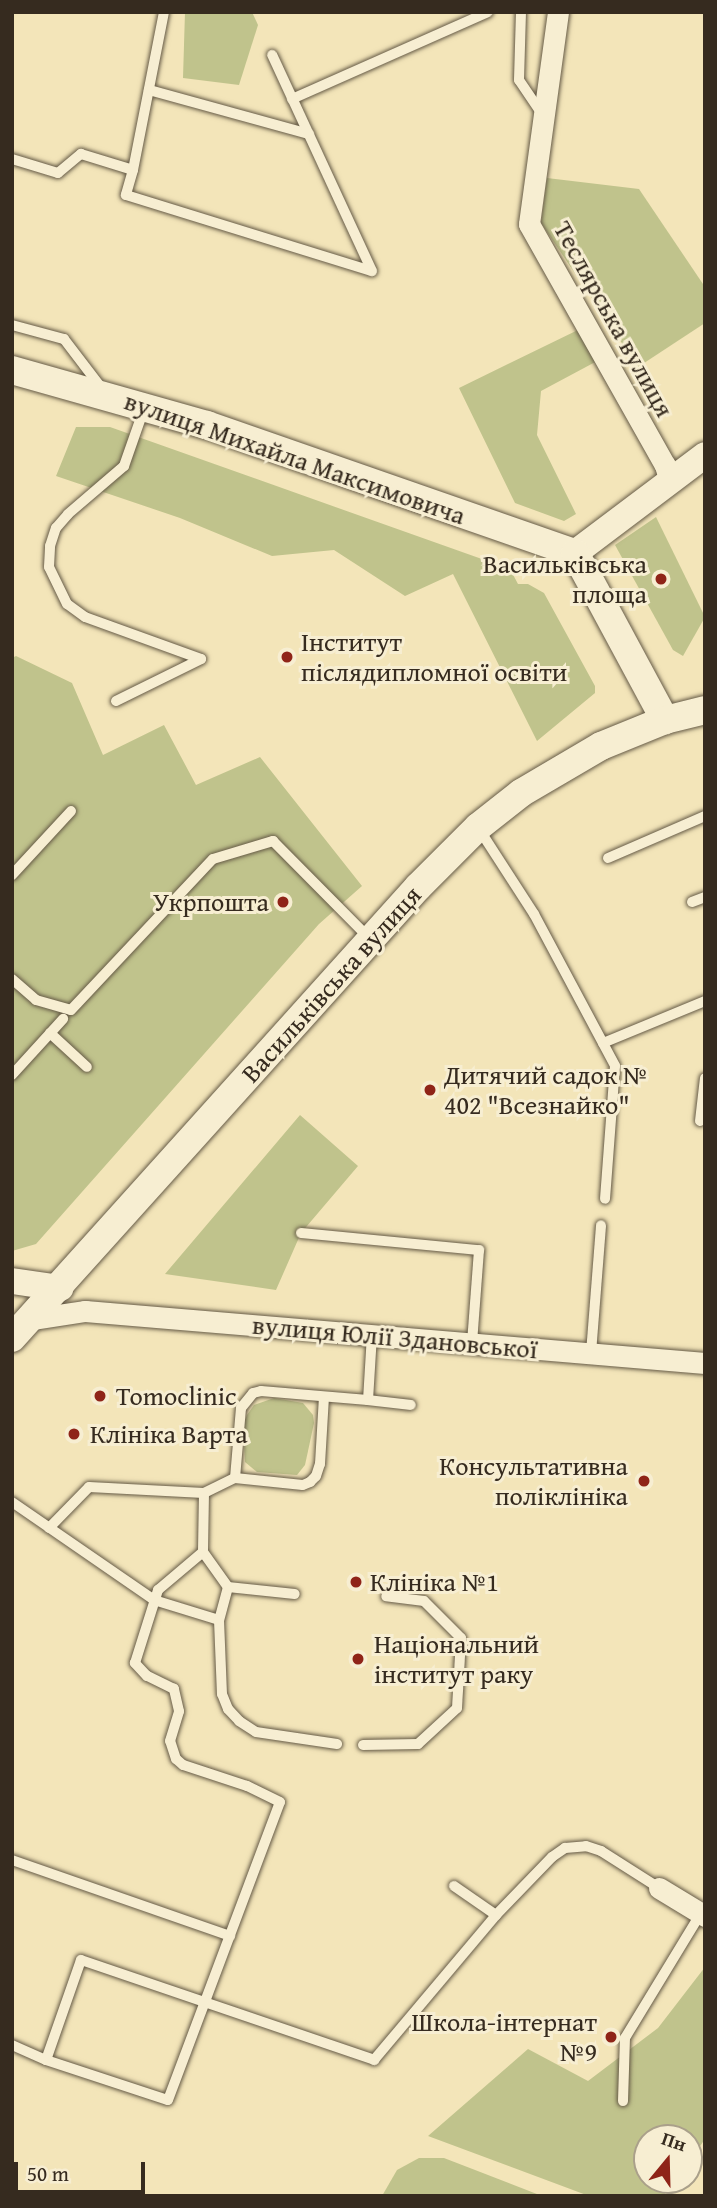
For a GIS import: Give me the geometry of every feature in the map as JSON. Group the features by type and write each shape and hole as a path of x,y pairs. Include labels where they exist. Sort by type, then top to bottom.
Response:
{"main road":[{"name":"вулиця Михайла Максимовича","path":"12,370 145,406 575,553"},
{"path":"575,553 665,720"},
{"name":"Васильківська вулиця","path":"17,1334 371,939 478,827 563,766 665,720 705,710"}],"street":[{"name":"Теслярська вулиця","path":"558,12 529,224 665,465 670,482"},
{"path":"575,553 705,455"},
{"path":"12,1281 60,1288 85,1311"},
{"name":"вулиця Юлії Здановської","path":"17,1334 85,1311 705,1363"},
{"path":"659,1888 703,1914"}],"lane":[{"path":"164,12 126,195 372,271 272,55"},
{"path":"292,99 488,12"},
{"path":"521,12 519,80 545,119"},
{"path":"149,90 309,134"},
{"path":"12,159 58,173 81,154 133,170"},
{"path":"12,325 64,339 107,395"},
{"path":"116,701 201,659 85,617 67,604 49,568 50,546 56,528 68,514 124,466 145,406"},
{"path":"12,875 71,811"},
{"path":"608,858 705,816"},
{"path":"478,827 534,914 615,1066 605,1199"},
{"path":"12,979 36,999 71,1010 213,859 273,841 371,939"},
{"path":"692,902 705,897"},
{"path":"603,1043 705,1001"},
{"path":"12,1075 63,1019"},
{"path":"50,1033 87,1067"},
{"path":"700,1121 705,1078"},
{"path":"592,1353 601,1225"},
{"path":"301,1233 479,1250 471,1343"},
{"path":"368,1400 372,1335"},
{"path":"235,1478 241,1408 245,1401 261,1391 411,1405"},
{"path":"49,1528 89,1487 204,1493 235,1478 303,1485 316,1476 320,1464 324,1396"},
{"path":"204,1493 203,1552 228,1587 295,1594"},
{"path":"12,1502 154,1600 219,1620"},
{"path":"12,2045 46,2060 168,2100 280,1802 247,1786 183,1765 176,1759 170,1741 179,1711 174,1689 147,1676 135,1663 158,1590 203,1552"},
{"path":"228,1587 219,1620 222,1694 239,1721 256,1732 337,1744"},
{"path":"363,1745 418,1744 457,1708 461,1638 424,1601 386,1596"},
{"path":"46,2060 81,1959 374,2060 496,1915 552,1857 565,1848 586,1846 601,1851 659,1888"},
{"path":"12,1860 230,1936"},
{"path":"454,1886 496,1915"},
{"path":"623,2101 625,2038 703,1914"}],"green space":[{"path":"185,12 252,12 258,25 239,85 183,78"},
{"path":"547,178 639,189 705,287 705,323 638,367 541,223"},
{"path":"582,328 599,360 541,391 537,435 576,514 564,521 515,503 459,388"},
{"path":"76,427 110,427 510,569 518,584 528,584 544,593 595,686 595,693 537,741 453,574 405,596 334,550 272,556 180,518 56,476"},
{"path":"656,517 705,617 683,656 673,650 615,545"},
{"path":"16,656 72,683 103,755 164,725 196,785 260,757 362,886 319,924 36,1244 12,1251 12,658"},
{"path":"300,1115 358,1166 301,1233 276,1290 165,1274"},
{"path":"274,1398 303,1403 313,1415 314,1423 305,1465 297,1475 257,1472 245,1462 243,1425 247,1415 254,1405"},
{"path":"705,1967 705,2139 703,2142 703,2124 633,2124 633,2194 664,2194 663,2196 589,2196 428,2136 528,2049 588,2081 658,2028"},
{"path":"419,2158 444,2158 542,2196 382,2196 397,2170"}],"place":[{"name":"Васильківська площа","path":"661,579"},
{"name":"Інститут післядипломної освіти","path":"287,657"},
{"name":"Укрпошта","path":"283,902"},
{"name":"Дитячий садок № 402 \"Всезнайко\"","path":"430,1090"},
{"name":"Tomoclinic","path":"100,1396"},
{"name":"Клініка Варта","path":"74,1434"},
{"name":"Консультативна поліклініка","path":"644,1481"},
{"name":"Клініка №1","path":"356,1582"},
{"name":"Національний інститут раку","path":"358,1659"},
{"name":"Школа-інтернат №9","path":"611,2037"}]}
